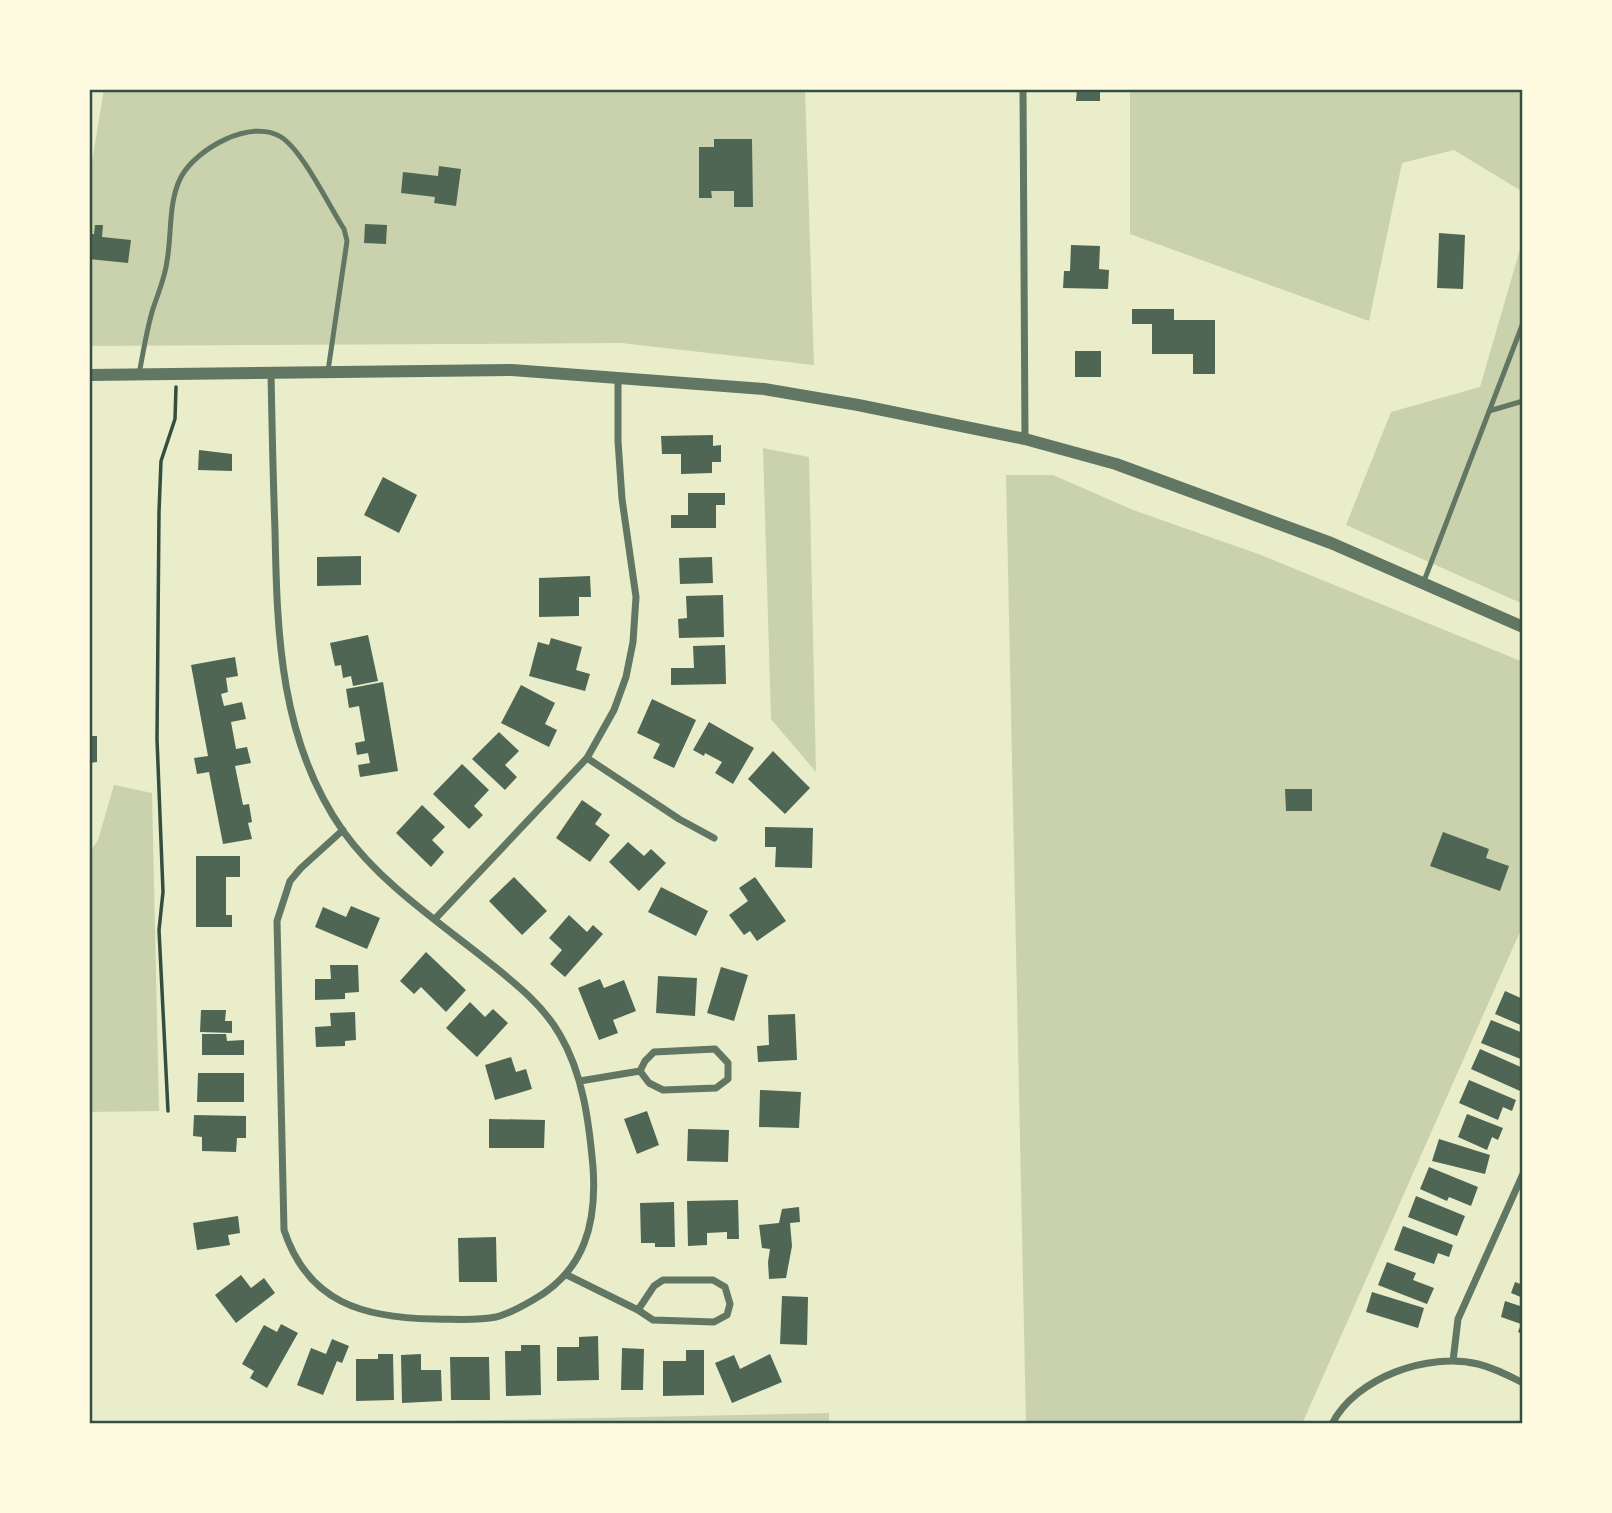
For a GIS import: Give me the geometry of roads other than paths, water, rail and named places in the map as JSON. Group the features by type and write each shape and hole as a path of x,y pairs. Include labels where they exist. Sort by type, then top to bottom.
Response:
{"street":[{"path":"1023,89 1026,439"},
{"path":"89,375 512,370 764,389 858,405 1026,439 1106,461 1331,542 1523,627"},
{"path":"271,373 277,615 293,724 304,756 343,830 373,867 532,997 560,1034 580,1081 593,1168 593,1202 586,1240 567,1275 555,1286 518,1309 495,1317 399,1318 371,1314 338,1301 316,1286 296,1257 284,1230 276,921 290,881 343,830"},
{"path":"435,919 587,758 614,710 626,677 633,642 636,597 622,499 618,377"},
{"path":"587,758 679,819 715,838"},
{"path":"715,1049 728,1063 728,1079 716,1088 663,1090 649,1083 640,1071 654,1052 715,1049"},
{"path":"580,1081 640,1071"},
{"path":"1453,1361 1458,1320 1523,1174"},
{"path":"567,1275 653,1320 715,1322 727,1315 730,1304 726,1287 713,1280 663,1280 654,1286 638,1310"},
{"path":"1332,1424 1350,1401 1387,1374 1427,1363 1453,1361 1477,1364 1523,1383"}],"lane":[{"path":"139,374 148,327 163,282 174,193 181,176 204,151 235,136 249,133 281,137 297,151 344,229 347,241 328,371"},
{"path":"1423,583 1523,323"},
{"path":"1489,411 1523,401"}]}
